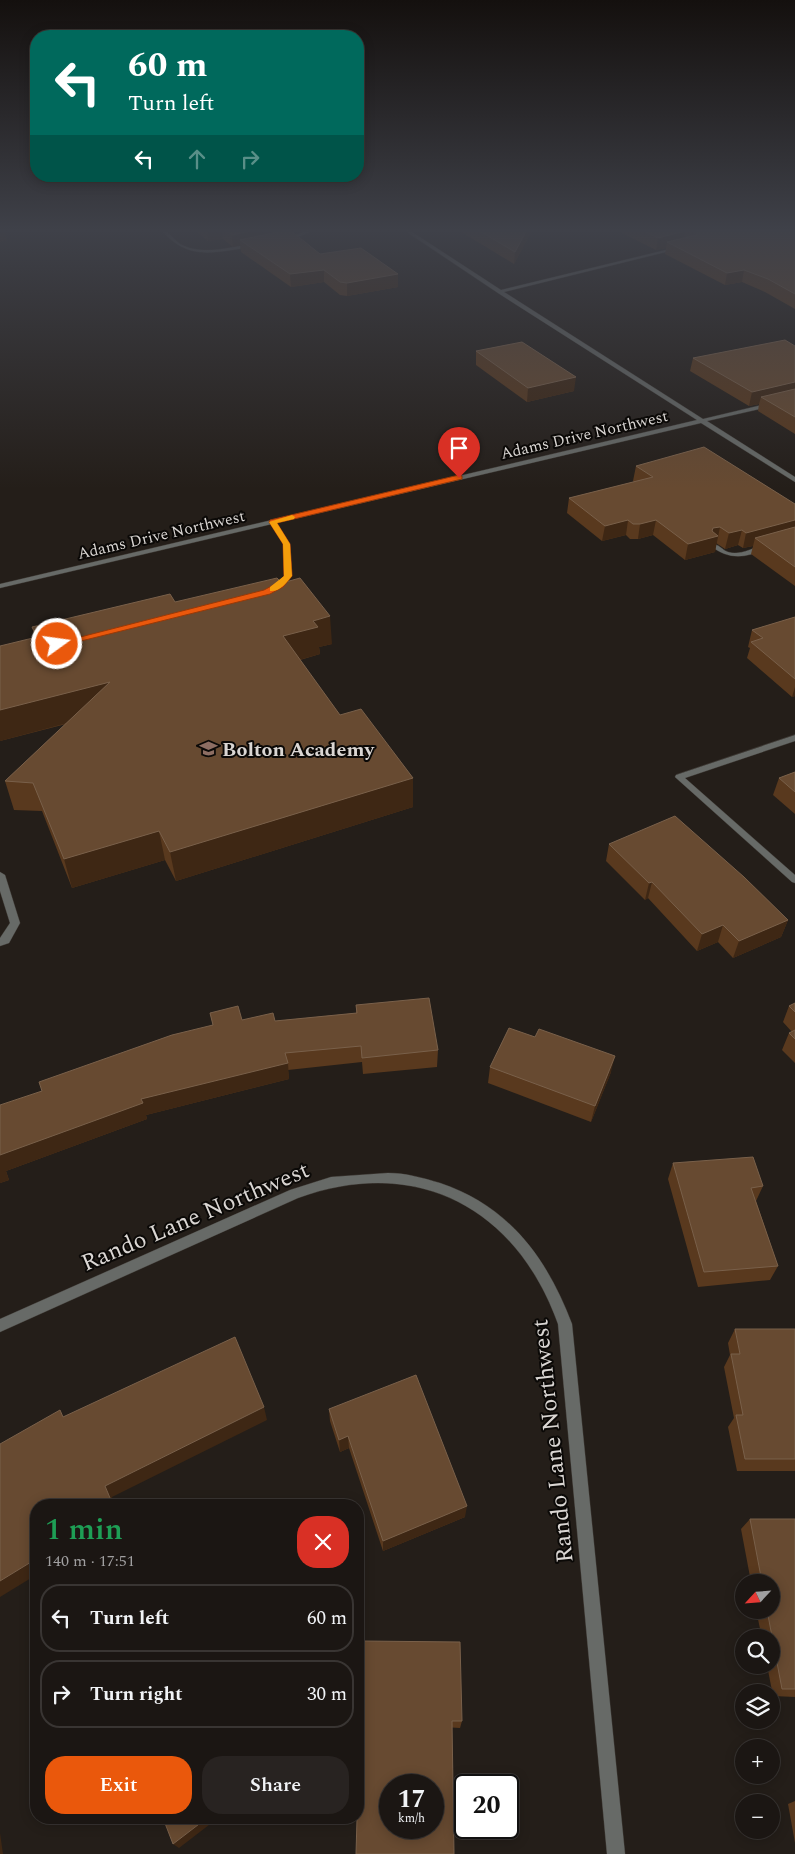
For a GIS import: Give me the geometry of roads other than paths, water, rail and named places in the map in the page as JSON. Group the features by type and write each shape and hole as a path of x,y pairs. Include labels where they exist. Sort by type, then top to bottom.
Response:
{"street":[{"path":"539,317 795,480"},
{"name":"Adams Drive Northwest","path":"0,586 795,399"},
{"path":"257,594 267,592 280,585 288,576 286,544 273,522"},
{"path":"713,545 729,556 770,545"},
{"path":"795,738 679,777 795,880"},
{"path":"0,875 15,923 5,940 0,942"},
{"name":"Rando Lane Northwest","path":"0,1326 294,1194 330,1182 397,1178 430,1185 464,1198 496,1218 521,1242 544,1273 559,1305 565,1324 616,1854"}],"place":[{"name":"Bolton Academy","path":"208,749"}]}
